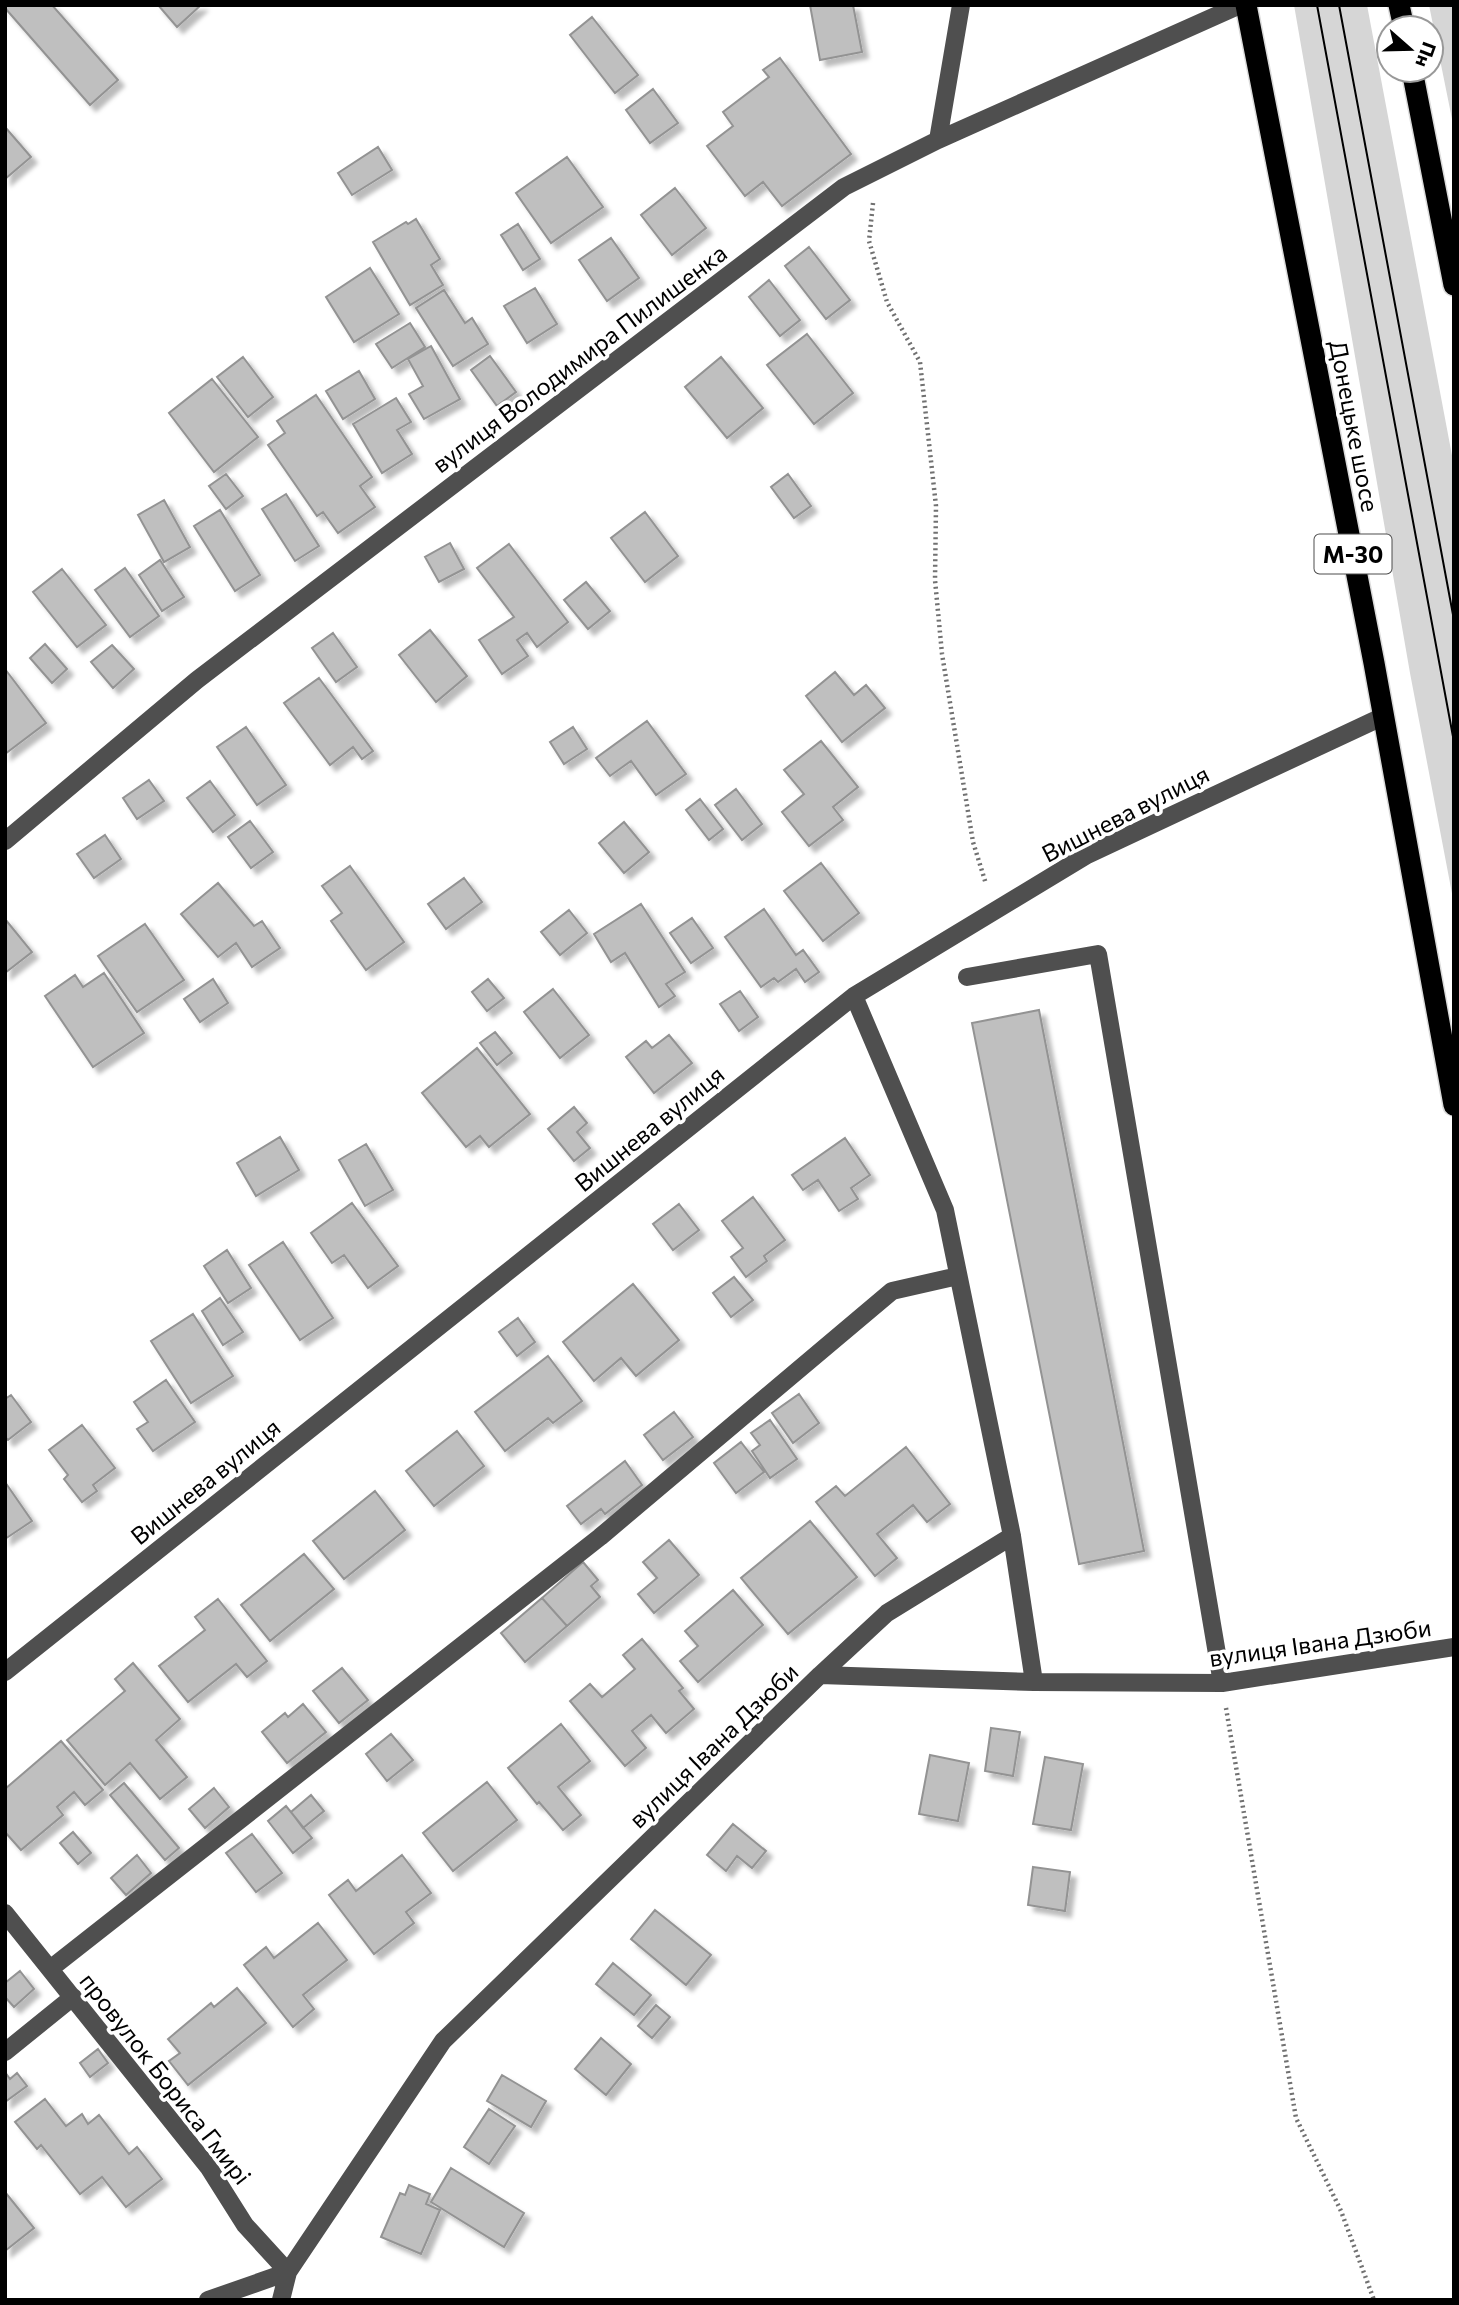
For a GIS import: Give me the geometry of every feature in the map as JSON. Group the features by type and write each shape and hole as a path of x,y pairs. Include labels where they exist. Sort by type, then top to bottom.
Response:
{"highway":[{"name":"Донецьке шосе","path":"1246,5 1384,716 1454,1105"},
{"path":"1415,84 1454,285"}],"street":[{"path":"938,140 961,5"},
{"name":"вулиця Володимира Пилишенка","path":"5,841 208,672 833,195 938,140 1240,5"},
{"name":"Вишнева вулиця","path":"5,1672 854,996 1087,855 1384,716"},
{"path":"967,977 1098,954 1222,1684"},
{"path":"854,996 945,1210 1012,1536 1034,1682"},
{"path":"50,1969 600,1537 892,1291 958,1276"},
{"path":"820,1675 887,1613 1012,1536"},
{"name":"вулиця Івана Дзюби","path":"281,2300 288,2272 443,2041 820,1675 1034,1682 1222,1684 1454,1647"},
{"name":"провулок Бориса Гмирі","path":"5,1913 209,2168 245,2225 288,2272"},
{"path":"5,2052 73,1997"},
{"path":"208,2300 288,2272"}],"path":[{"path":"876,171 869,241 887,302 920,362 936,506 935,580 942,654 973,842 993,911"},
{"path":"1222,1684 1296,2118 1341,2211 1374,2300"}],"shaded area":[{"path":"1294,5 1367,5 1375,47 1375,84 1382,84 1454,466 1454,904 1410,673"},
{"path":"1429,5 1454,5 1454,129 1445,84 1445,14 1431,14"}],"building":[{"path":"5,5 52,5 118,80 90,105"},
{"path":"158,5 201,5 177,27"},
{"path":"810,5 853,5 862,52 820,60"},
{"path":"592,17 638,75 615,93 570,35"},
{"path":"780,58 851,154 782,206 763,182 745,196 707,146 733,126 723,112 769,77 763,70"},
{"path":"653,89 678,123 650,143 626,110"},
{"path":"5,127 31,157 5,179"},
{"path":"378,147 392,170 352,195 338,173"},
{"path":"567,157 603,207 551,243 516,193"},
{"path":"675,188 706,228 672,255 641,215"},
{"path":"416,219 440,259 431,265 443,285 410,305 373,242"},
{"path":"518,224 540,259 523,270 501,235"},
{"path":"611,238 639,278 607,301 579,260"},
{"path":"809,247 850,300 826,319 785,266"},
{"path":"370,268 399,314 354,342 326,297"},
{"path":"769,280 800,320 780,336 749,297"},
{"path":"535,288 557,324 527,343 504,306"},
{"path":"444,290 465,323 472,318 488,344 453,366 416,308"},
{"path":"410,323 425,347 392,368 376,344"},
{"path":"807,334 853,393 814,424 767,365"},
{"path":"431,346 460,399 424,419 409,394 423,386 408,359"},
{"path":"490,356 516,392 497,406 471,370"},
{"path":"243,357 273,397 248,417 217,377"},
{"path":"721,357 763,408 727,438 685,387"},
{"path":"359,371 375,399 343,419 326,391"},
{"path":"212,379 258,437 214,472 169,413"},
{"path":"316,395 372,477 360,486 375,507 338,533 323,512 317,516 268,445 285,433 277,421"},
{"path":"396,398 411,422 397,430 412,454 382,473 353,424"},
{"path":"226,474 243,496 226,509 209,486"},
{"path":"788,474 811,506 794,518 771,487"},
{"path":"286,494 319,546 295,561 262,509"},
{"path":"164,500 190,547 164,562 138,515"},
{"path":"220,510 260,575 235,591 194,526"},
{"path":"645,512 678,556 645,582 611,538"},
{"path":"450,543 464,569 439,582 425,557"},
{"path":"509,544 568,622 537,647 527,633 517,640 528,656 502,674 479,640 514,617 477,568"},
{"path":"160,560 184,597 162,611 139,575"},
{"path":"125,568 159,616 130,637 95,590"},
{"path":"62,569 106,625 77,647 33,592"},
{"path":"586,582 610,611 588,629 564,600"},
{"path":"430,630 467,676 436,702 399,655"},
{"path":"333,633 357,667 336,682 312,648"},
{"path":"45,644 67,669 52,683 30,658"},
{"path":"112,645 134,669 113,688 91,662"},
{"path":"5,669 46,723 5,754"},
{"path":"835,672 854,695 866,685 885,708 842,742 806,696"},
{"path":"319,678 373,751 362,759 353,747 330,765 284,703"},
{"path":"647,721 686,774 656,795 631,761 610,776 596,758"},
{"path":"246,727 286,785 257,805 217,747"},
{"path":"573,727 587,749 564,764 550,742"},
{"path":"821,741 858,787 833,807 843,820 809,846 782,812 804,794 784,770"},
{"path":"149,780 164,801 137,819 123,798"},
{"path":"210,781 235,815 213,832 187,798"},
{"path":"736,789 762,824 742,840 715,805"},
{"path":"700,799 723,829 709,840 686,810"},
{"path":"250,821 273,852 251,868 228,837"},
{"path":"624,822 649,852 624,873 599,843"},
{"path":"105,835 121,859 94,878 77,854"},
{"path":"821,863 859,913 823,941 784,891"},
{"path":"350,866 404,942 366,970 331,921 342,913 322,886"},
{"path":"464,878 482,902 446,929 428,904"},
{"path":"218,883 254,926 262,921 280,948 252,967 236,943 218,957 181,914"},
{"path":"641,904 685,972 666,984 675,996 659,1007 625,953 611,962 594,934"},
{"path":"764,909 796,955 803,950 819,972 805,982 796,969 778,982 774,978 761,987 725,937"},
{"path":"569,910 587,933 560,955 541,932"},
{"path":"692,918 713,948 691,963 670,933"},
{"path":"5,919 32,952 5,973"},
{"path":"145,924 184,980 137,1012 98,956"},
{"path":"104,973 144,1033 93,1067 45,996 75,975 83,987"},
{"path":"213,979 228,1003 200,1022 184,999"},
{"path":"488,979 504,998 487,1011 472,992"},
{"path":"553,989 589,1035 560,1058 524,1012"},
{"path":"740,991 758,1017 739,1031 720,1004"},
{"path":"1039,1010 1144,1551 1079,1564 972,1023"},
{"path":"495,1032 512,1053 497,1065 480,1043"},
{"path":"669,1035 692,1063 654,1093 626,1057 646,1041 652,1048"},
{"path":"477,1048 530,1114 489,1147 480,1136 466,1147 422,1093"},
{"path":"574,1107 587,1123 577,1132 590,1148 574,1161 548,1129"},
{"path":"280,1137 299,1170 256,1196 237,1163"},
{"path":"845,1138 870,1175 851,1188 858,1199 839,1211 818,1180 803,1190 792,1175"},
{"path":"366,1144 393,1190 365,1206 339,1160"},
{"path":"753,1197 785,1240 764,1256 767,1261 746,1277 731,1257 743,1248 722,1221"},
{"path":"352,1203 398,1266 368,1288 344,1255 332,1263 311,1233"},
{"path":"679,1204 699,1230 673,1250 653,1224"},
{"path":"283,1242 333,1318 300,1340 249,1265"},
{"path":"227,1250 251,1288 228,1303 204,1266"},
{"path":"734,1277 753,1300 731,1317 713,1293"},
{"path":"633,1284 679,1340 636,1376 621,1358 594,1381 563,1342"},
{"path":"220,1298 243,1332 223,1345 202,1311"},
{"path":"193,1314 233,1376 191,1403 151,1341"},
{"path":"518,1318 535,1342 517,1356 499,1332"},
{"path":"548,1356 582,1401 553,1423 548,1418 505,1451 475,1412"},
{"path":"166,1380 195,1422 153,1451 137,1429 148,1422 134,1402"},
{"path":"799,1394 819,1423 793,1443 772,1413"},
{"path":"11,1395 31,1422 8,1440 5,1437 5,1399"},
{"path":"674,1412 693,1437 663,1460 644,1435"},
{"path":"770,1420 797,1459 770,1478 752,1451 760,1445 751,1433"},
{"path":"82,1425 115,1468 93,1485 97,1491 82,1502 64,1479 68,1475 49,1450"},
{"path":"457,1431 484,1466 434,1506 406,1471"},
{"path":"741,1442 764,1472 736,1493 714,1463"},
{"path":"906,1447 950,1504 927,1522 913,1505 877,1534 897,1558 875,1576 816,1502 836,1486 845,1496"},
{"path":"625,1461 642,1485 605,1514 601,1509 581,1524 567,1506"},
{"path":"5,1482 32,1521 5,1539"},
{"path":"375,1491 405,1530 344,1579 313,1541"},
{"path":"810,1521 857,1577 788,1634 741,1578"},
{"path":"669,1540 699,1575 654,1613 638,1594 657,1578 643,1562"},
{"path":"304,1554 334,1589 270,1641 241,1605"},
{"path":"583,1562 598,1580 591,1586 600,1597 567,1626 542,1598"},
{"path":"733,1590 763,1625 698,1682 680,1661 698,1646 685,1631"},
{"path":"542,1598 567,1626 525,1662 501,1633"},
{"path":"218,1599 267,1661 247,1677 236,1664 188,1702 159,1666 205,1630 195,1617"},
{"path":"642,1639 683,1688 679,1691 694,1709 666,1733 651,1715 632,1731 646,1748 625,1766 570,1701 590,1684 602,1697 635,1669 623,1655"},
{"path":"133,1663 180,1719 156,1740 187,1777 160,1799 130,1763 105,1785 67,1740 125,1691 115,1679"},
{"path":"342,1668 368,1700 339,1723 313,1691"},
{"path":"303,1704 326,1732 287,1763 262,1732 285,1713 288,1717"},
{"path":"561,1724 590,1761 558,1787 581,1815 563,1830 539,1802 537,1804 508,1768"},
{"path":"991,1728 1020,1732 1013,1776 985,1771"},
{"path":"391,1734 413,1760 387,1781 366,1754"},
{"path":"61,1741 103,1790 85,1805 74,1792 57,1807 63,1815 21,1850 5,1832 5,1789"},
{"path":"930,1755 969,1763 958,1821 919,1814"},
{"path":"1045,1757 1083,1764 1071,1830 1033,1824"},
{"path":"487,1782 517,1820 453,1871 423,1833"},
{"path":"124,1783 179,1848 165,1860 110,1795"},
{"path":"214,1788 229,1807 205,1828 189,1809"},
{"path":"311,1795 324,1811 303,1828 291,1812"},
{"path":"286,1806 312,1838 293,1853 268,1821"},
{"path":"733,1824 766,1851 752,1868 737,1856 726,1871 707,1855"},
{"path":"73,1832 91,1853 78,1864 60,1843"},
{"path":"252,1834 282,1873 256,1892 226,1853"},
{"path":"137,1855 151,1873 126,1895 111,1878"},
{"path":"402,1855 431,1893 406,1912 414,1923 374,1954 329,1895 348,1880 356,1891"},
{"path":"1033,1867 1070,1872 1065,1911 1028,1905"},
{"path":"655,1910 711,1955 686,1985 631,1939"},
{"path":"318,1923 347,1960 303,1995 314,2009 293,2027 244,1965 266,1947 274,1958"},
{"path":"613,1963 651,1995 634,2015 596,1984"},
{"path":"20,1971 34,1989 14,2007 5,1997 5,1983"},
{"path":"237,1988 266,2023 188,2085 169,2061 180,2053 168,2039 211,2003 214,2007"},
{"path":"656,2005 670,2017 652,2038 638,2026"},
{"path":"601,2038 631,2064 606,2095 575,2069"},
{"path":"98,2049 108,2063 90,2077 80,2063"},
{"path":"5,2072 10,2079 17,2073 27,2086 5,2102"},
{"path":"502,2075 546,2101 531,2127 487,2101"},
{"path":"45,2099 66,2126 82,2114 88,2124 99,2115 129,2154 137,2147 162,2179 126,2207 102,2177 80,2194 41,2145 37,2149 15,2122"},
{"path":"489,2109 515,2126 489,2164 464,2147"},
{"path":"451,2168 524,2213 504,2247 431,2202"},
{"path":"409,2185 430,2194 426,2204 440,2210 421,2254 381,2237 400,2193 405,2195"},
{"path":"5,2192 34,2228 5,2251"}],"tram line":[{"path":"1317,5 1454,742"},
{"path":"1339,5 1454,620"}]}
